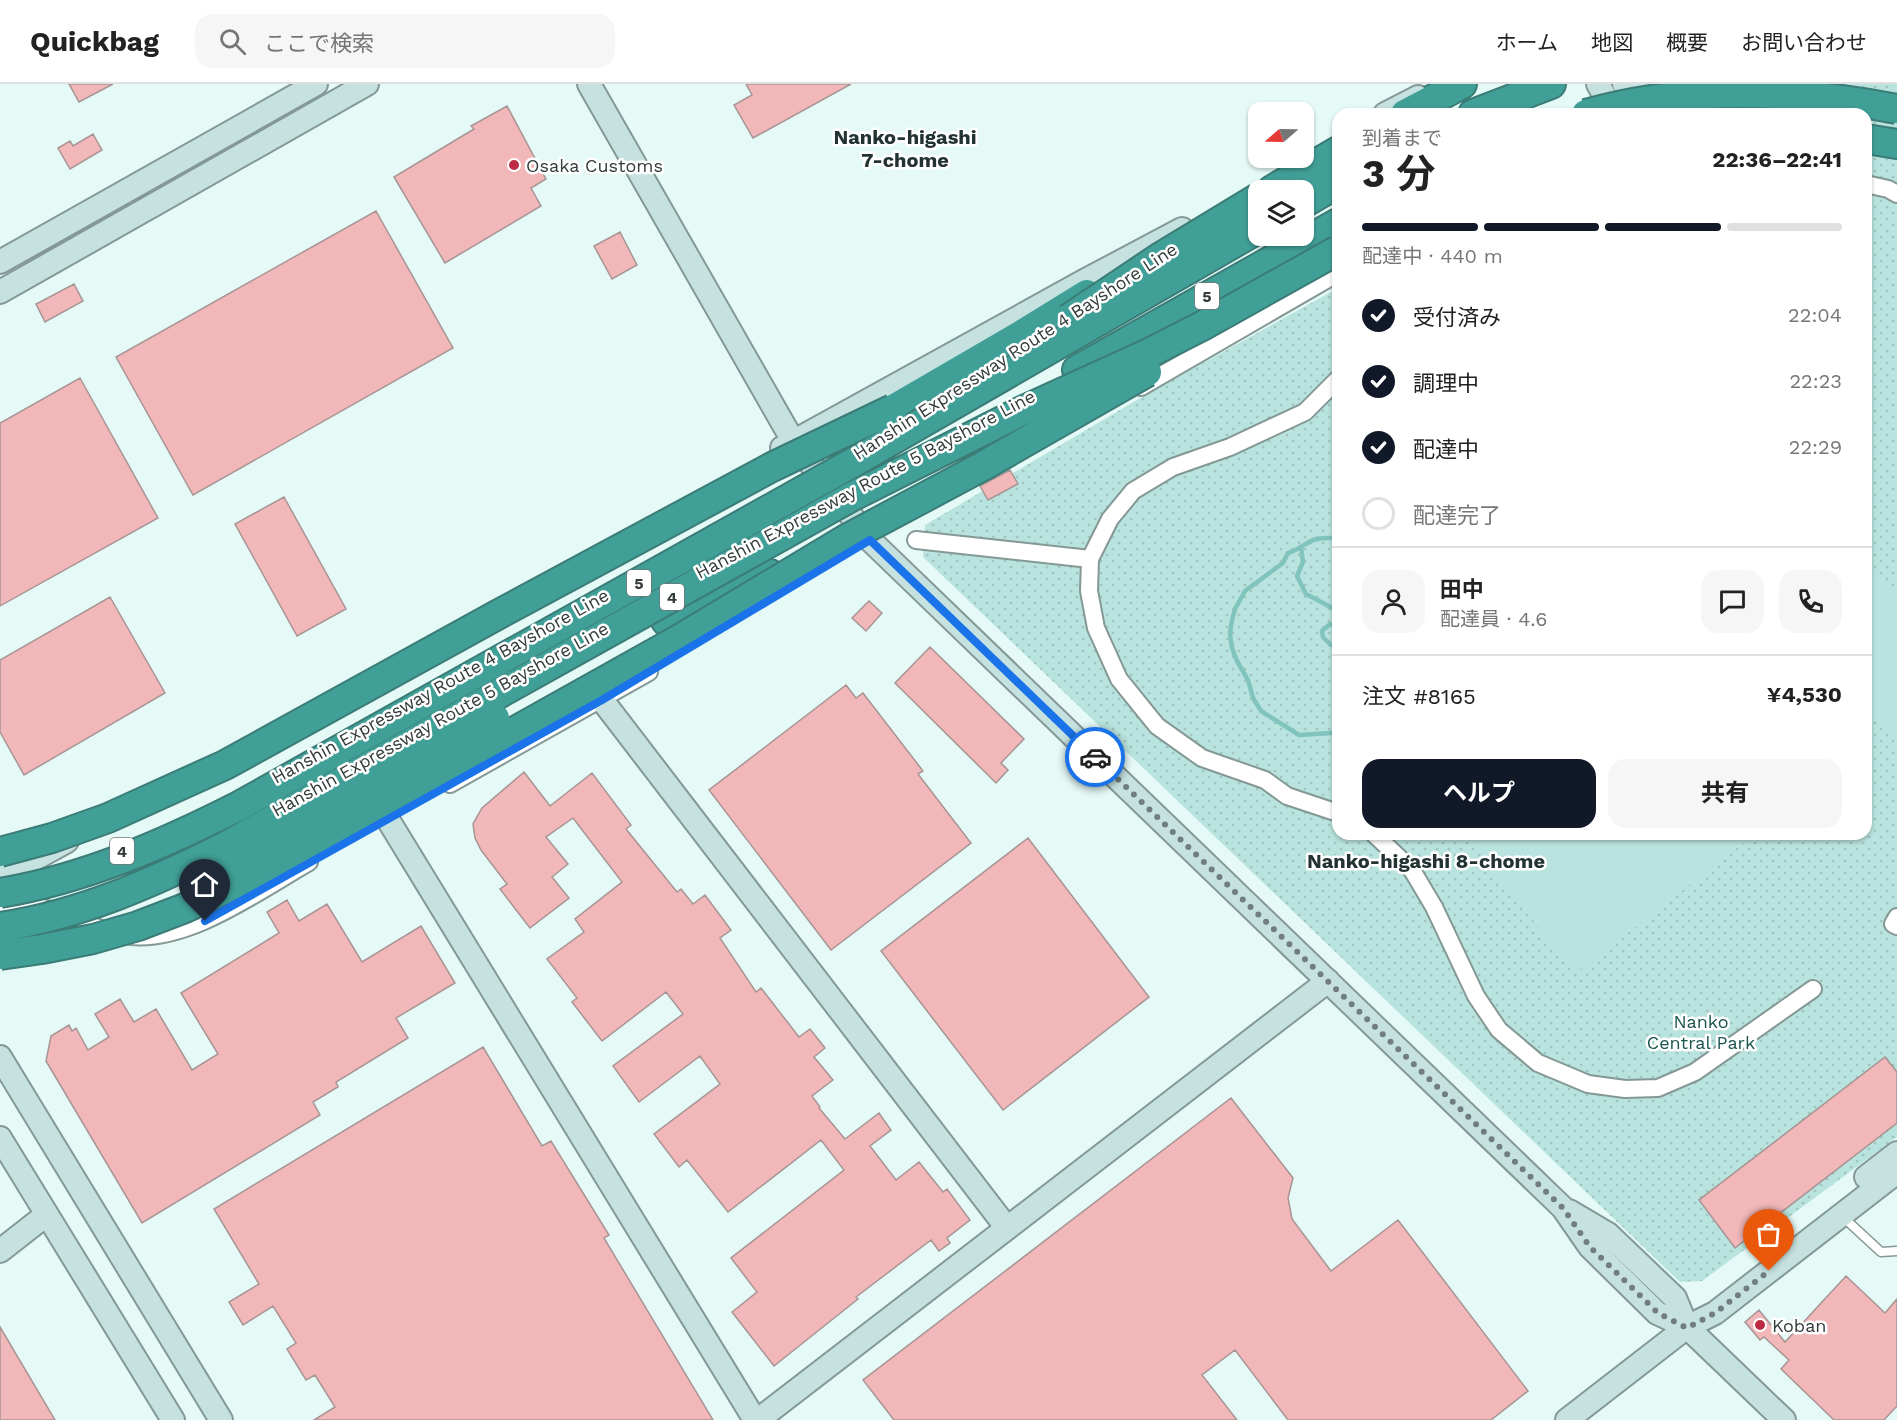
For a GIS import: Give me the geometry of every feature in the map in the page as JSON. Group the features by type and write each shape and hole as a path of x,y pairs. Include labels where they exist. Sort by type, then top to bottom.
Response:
{"highway":[{"path":"1416,108 1462,84"},
{"path":"1489,108 1551,84"},
{"path":"1607,108 1667,96 1749,92 1830,98 1897,109"},
{"path":"1872,140 1897,144"},
{"path":"1289,180 1332,155"},
{"path":"1314,197 1332,187"},
{"name":"Hanshin Expressway Route 4 Bayshore Line","path":"0,886 88,863 169,832 238,799 850,456 952,395 1159,258 1248,204"},
{"path":"132,855 294,755 777,481 893,409 1022,334 1199,220"},
{"name":"Hanshin Expressway Route 5 Bayshore Line","path":"0,920 54,909 96,896 137,881 220,841 838,497 1077,370 1332,226"},
{"name":"Hanshin Expressway Route 5 Bayshore Line","path":"0,893 48,882 132,855 239,806 854,462 1248,235"},
{"name":"Hanshin Expressway Route 4 Bayshore Line","path":"0,927 56,916 98,903 140,887 224,847 851,497 1004,419 1332,265"},
{"path":"0,955 93,939 138,926 228,890 859,539 1332,266"},
{"path":"0,852 52,838 108,818 225,765 681,515 772,467 893,409"},
{"path":"0,927 43,927 94,920 151,903 188,887 296,831 666,621 859,539"}],"street":[{"path":"0,262 316,84"},
{"path":"0,292 367,84"},
{"path":"589,84 794,441 859,539 1328,981 1563,1208 1608,1234 1675,1298 1687,1328 1785,1420"},
{"path":"1397,108 1443,84"},
{"path":"1597,108 1598,84"},
{"path":"1601,108 1632,87"},
{"path":"0,878 1199,220 1332,143"},
{"path":"1872,185 1897,194"},
{"path":"1007,464 1332,266"},
{"path":"1332,385 1305,412 1230,447 1173,466 1133,491 1110,519 1090,559 1089,591 1096,628 1119,680 1157,726 1202,758 1265,780 1287,796 1332,811"},
{"path":"0,907 29,904 102,930 126,936 148,936 178,931 205,921 602,700 859,539 977,480"},
{"path":"916,540 1090,559"},
{"path":"602,700 1007,1228"},
{"path":"387,818 757,1420 1328,981"},
{"path":"1380,840 1412,870 1434,907 1476,996 1499,1030 1538,1063 1588,1084 1625,1089 1658,1088 1695,1072 1813,989"},
{"path":"1897,917 1893,924 1897,926"},
{"path":"0,1057 221,1420"},
{"path":"0,1138 173,1420"},
{"path":"1687,1328 1708,1300 1897,1153"},
{"path":"1567,1420 1687,1328 1715,1313 1897,1172"},
{"path":"0,1251 46,1215"}],"lane":[{"path":"1842,1216 1881,1252 1897,1251"}],"green space":[{"name":"Nanko Central Park","path":"1701,84 1897,84 1897,1137 1702,1281 1680,1282 923,557 925,525 1147,394 1332,291 1332,840 1872,840 1872,108 1659,108"},
{"path":"1872,568 1897,600 1897,745 1872,712"},
{"path":"1480,840 1747,840 1575,974 1474,845"}],"building":[{"path":"69,84 113,84 79,102"},
{"path":"746,84 851,84 753,138 734,105 752,95"},
{"path":"507,106 546,179 531,188 541,206 445,263 394,177 474,129 471,126"},
{"path":"93,134 102,150 70,169 58,148 70,141 73,146"},
{"path":"376,211 453,348 193,495 116,357"},
{"path":"620,232 637,265 612,279 594,246"},
{"path":"74,284 83,301 45,322 36,304"},
{"path":"80,378 158,518 0,606 0,423"},
{"path":"1010,470 1018,484 988,500 980,486"},
{"path":"284,497 346,609 297,636 235,524"},
{"path":"110,597 165,693 24,775 0,732 0,660"},
{"path":"869,601 882,613 866,631 852,618"},
{"path":"930,647 1024,739 1001,763 1008,770 996,783 895,683"},
{"path":"846,685 856,698 863,693 923,771 918,774 971,843 831,950 709,790"},
{"path":"524,772 550,806 592,773 631,825 626,829 677,892 681,889 693,904 705,895 731,930 720,938 756,992 761,988 799,1037 810,1029 825,1048 814,1057 833,1080 812,1096 845,1139 879,1113 891,1130 870,1146 896,1180 919,1162 943,1192 947,1189 970,1220 947,1238 950,1243 939,1251 931,1240 856,1297 858,1299 774,1366 732,1312 757,1292 731,1258 844,1170 821,1140 728,1212 687,1160 679,1167 654,1134 720,1084 700,1056 639,1102 613,1066 683,1014 666,992 602,1041 572,1002 577,998 547,959 584,932 575,919 622,882 573,818 546,837 568,864 552,877 569,898 530,928 500,889 507,884 481,850 475,838 473,824 482,808"},
{"path":"1028,838 1149,997 1003,1110 881,951"},
{"path":"287,900 299,921 327,904 362,962 421,926 455,983 396,1018 408,1038 336,1082 338,1087 313,1102 320,1115 142,1223 46,1061 51,1036 69,1025 72,1031 76,1028 88,1050 109,1037 95,1014 120,999 134,1022 156,1009 192,1070 218,1054 181,993 279,933 267,912"},
{"path":"483,1047 542,1146 551,1141 609,1235 604,1238 713,1420 314,1420 335,1407 315,1375 306,1380 287,1349 296,1343 273,1306 243,1325 229,1302 259,1284 214,1209"},
{"path":"1885,1057 1897,1072 1897,1123 1735,1248 1699,1200"},
{"path":"1231,1098 1293,1178 1288,1198 1292,1219 1331,1271 1398,1220 1528,1391 1491,1420 1288,1420 1235,1350 1202,1375 1237,1420 894,1420 863,1380"},
{"path":"1846,1276 1885,1313 1897,1299 1897,1406 1884,1420 1834,1420 1781,1369 1789,1360 1764,1337 1760,1340 1745,1322 1759,1310 1785,1342"},
{"path":"0,1327 55,1420 0,1420"}],"waterway":[{"path":"1330,538 1316,539 1288,553 1283,563 1245,591 1235,609 1230,634 1237,661 1261,711 1299,735 1332,733"},
{"path":"1301,547 1303,562 1297,576 1306,594 1332,608"},
{"path":"1332,625 1330,624 1322,631 1323,637 1332,645"}],"way so far":[{"path":"1095,757 1563,1208 1590,1247 1658,1313 1687,1328 1715,1313 1769,1271"}],"place":[{"name":"Osaka Customs","path":"514,165"},
{"name":"Koban","path":"1760,1325"}],"district":[{"name":"Nanko-higashi 7-chome","path":"905,148"},
{"name":"Nanko-higashi 8-chome","path":"1426,861"}],"route":[{"path":"205,921 602,700 870,540 1095,757"}]}
